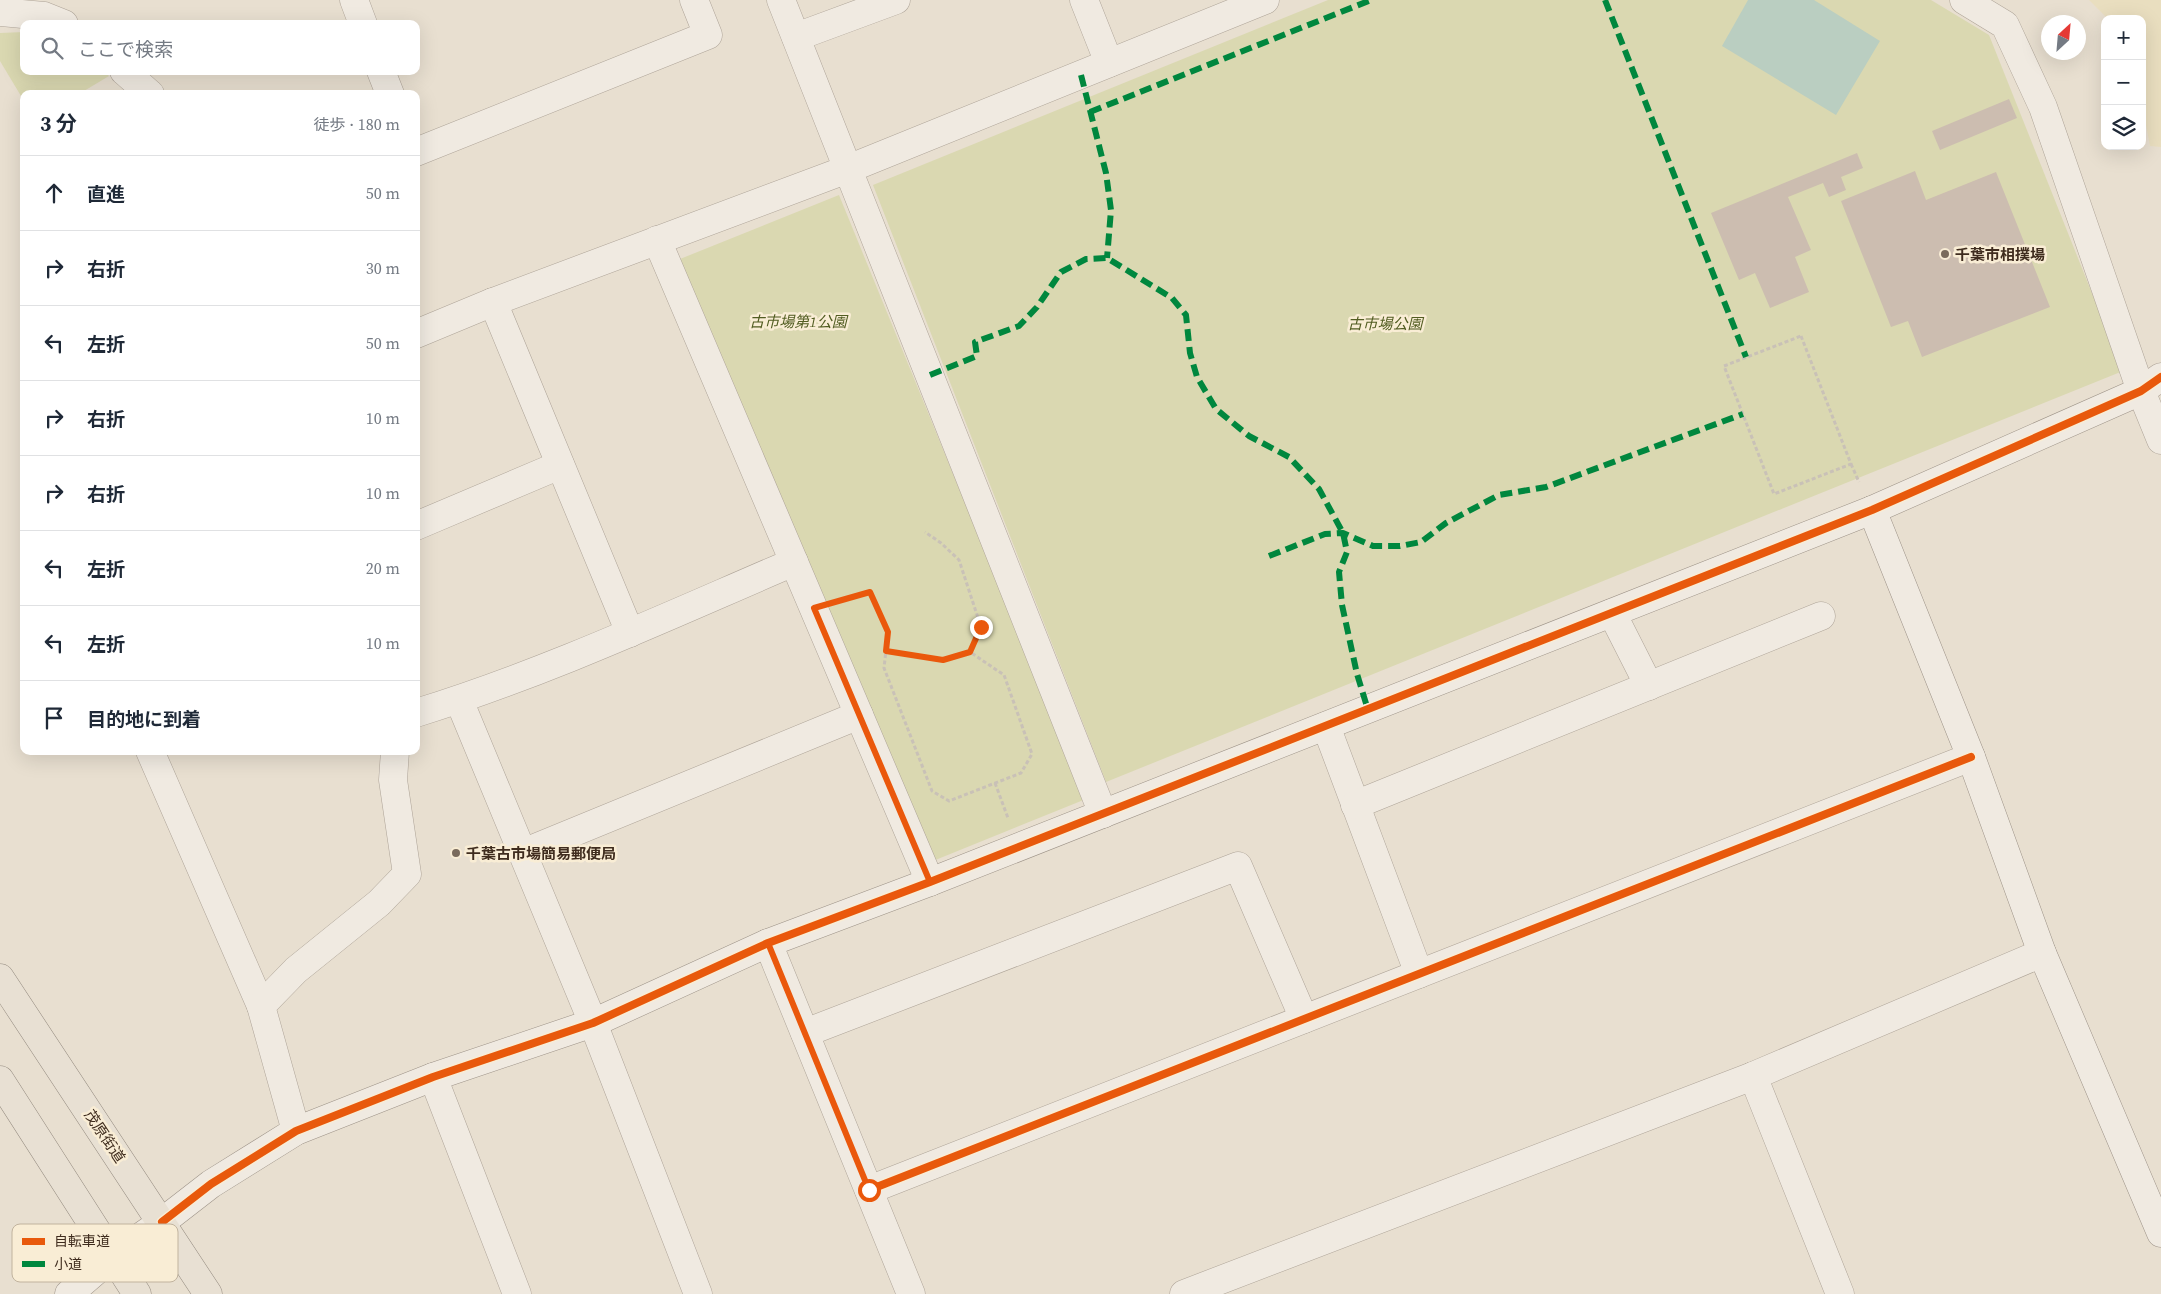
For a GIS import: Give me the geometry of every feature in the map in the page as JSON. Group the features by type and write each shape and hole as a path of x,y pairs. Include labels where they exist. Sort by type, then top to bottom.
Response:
{"main road":[{"name":"茂原街道","path":"0,978 162,1222"},
{"path":"0,1080 92,1224"},
{"name":"茂原街道","path":"178,1247 208,1294"},
{"path":"130,1282 138,1294"}],"street":[{"path":"354,0 362,20"},
{"path":"420,150 708,35 694,0"},
{"path":"781,0 1103,814"},
{"path":"796,37 896,0"},
{"path":"1084,0 1109,64"},
{"path":"420,332 492,302 848,169 1265,0"},
{"path":"1964,0 2005,25 2043,107 2151,384 2161,440"},
{"path":"0,12 44,16 54,20"},
{"path":"129,75 145,90"},
{"path":"383,75 388,90"},
{"path":"657,240 930,882"},
{"path":"492,302 630,633"},
{"path":"159,1224 211,1184 296,1131 433,1077 593,1023 768,943 930,882 1872,510 2151,384"},
{"path":"420,524 560,465"},
{"path":"1872,510 1971,757 2042,953 2161,1233"},
{"path":"420,712 459,700 630,633 794,562"},
{"path":"1612,613 1649,686"},
{"path":"1356,805 1821,616"},
{"path":"459,700 593,1023 698,1294"},
{"path":"523,853 859,715"},
{"path":"1326,726 1420,974"},
{"path":"152,755 261,1006 296,1131"},
{"path":"261,1006 296,970 379,903 407,874 393,780 396,755"},
{"path":"869,1190 1971,757"},
{"path":"805,1033 1238,866 1304,1019"},
{"path":"768,943 911,1294"},
{"path":"1202,1291 1753,1076 2042,953"},
{"path":"1753,1076 1840,1294"},
{"path":"433,1077 517,1294"},
{"path":"69,1294 83,1282"}],"path":[{"path":"1801,336 1851,464 1774,494 1724,366 1746,357 1801,336"},
{"path":"886,651 943,660 970,652 981,627 959,560 941,543 925,532"},
{"path":"814,608 870,592 888,632 884,668 932,791 949,801 1021,773 1032,754 1004,675 970,652"}],"shaded area":[{"path":"1748,0 1814,0 1880,41 1836,115 1722,46"},
{"path":"2089,0 2161,0 2161,147 2150,146 2146,125 2146,15 2104,15"}],"green space":[{"name":"古市場公園","path":"1328,0 1931,0 1989,35 2123,371 1106,782 873,185"},
{"path":"20,32 20,75 109,76 86,90 20,90 20,94 0,61 0,33"},
{"name":"古市場第1公園","path":"839,195 1086,799 928,863 680,259"}],"building":[{"path":"2009,99 2017,118 1940,150 1932,131"},
{"path":"1857,153 1863,168 1841,177 1846,190 1829,197 1823,183 1788,197 1811,250 1795,257 1809,292 1770,308 1755,273 1739,280 1711,213"},
{"name":"千葉市相撲場","path":"1915,171 1926,200 1996,172 2050,307 1922,357 1908,321 1891,327 1841,201"}],"marked path":[{"path":"1090,112 1371,0"},
{"path":"1605,0 1746,357"},
{"path":"1081,75 1106,173 1111,210 1107,258"},
{"path":"930,375 977,356 975,342 1019,326 1037,307 1061,272 1086,259 1107,258 1172,298 1186,315 1190,353 1197,377 1216,409 1249,436 1289,457 1319,489 1343,533 1347,552 1339,572 1342,605 1357,674 1368,710"},
{"path":"1269,556 1325,534 1343,533 1373,546 1400,546 1421,542 1446,523 1499,495 1546,487 1743,414"}],"cycle path":[{"path":"162,1222 211,1184 296,1131 433,1077 593,1023 768,943 930,882 1872,510 2141,391 2161,377"},
{"path":"869,1190 1971,757"}],"place":[{"name":"千葉市相撲場","path":"1945,254"},
{"name":"千葉古市場簡易郵便局","path":"456,853"}],"route":[{"path":"869,1190 768,943 930,882 814,608 870,592 888,632 886,651 943,660 970,652 981,627"}]}
